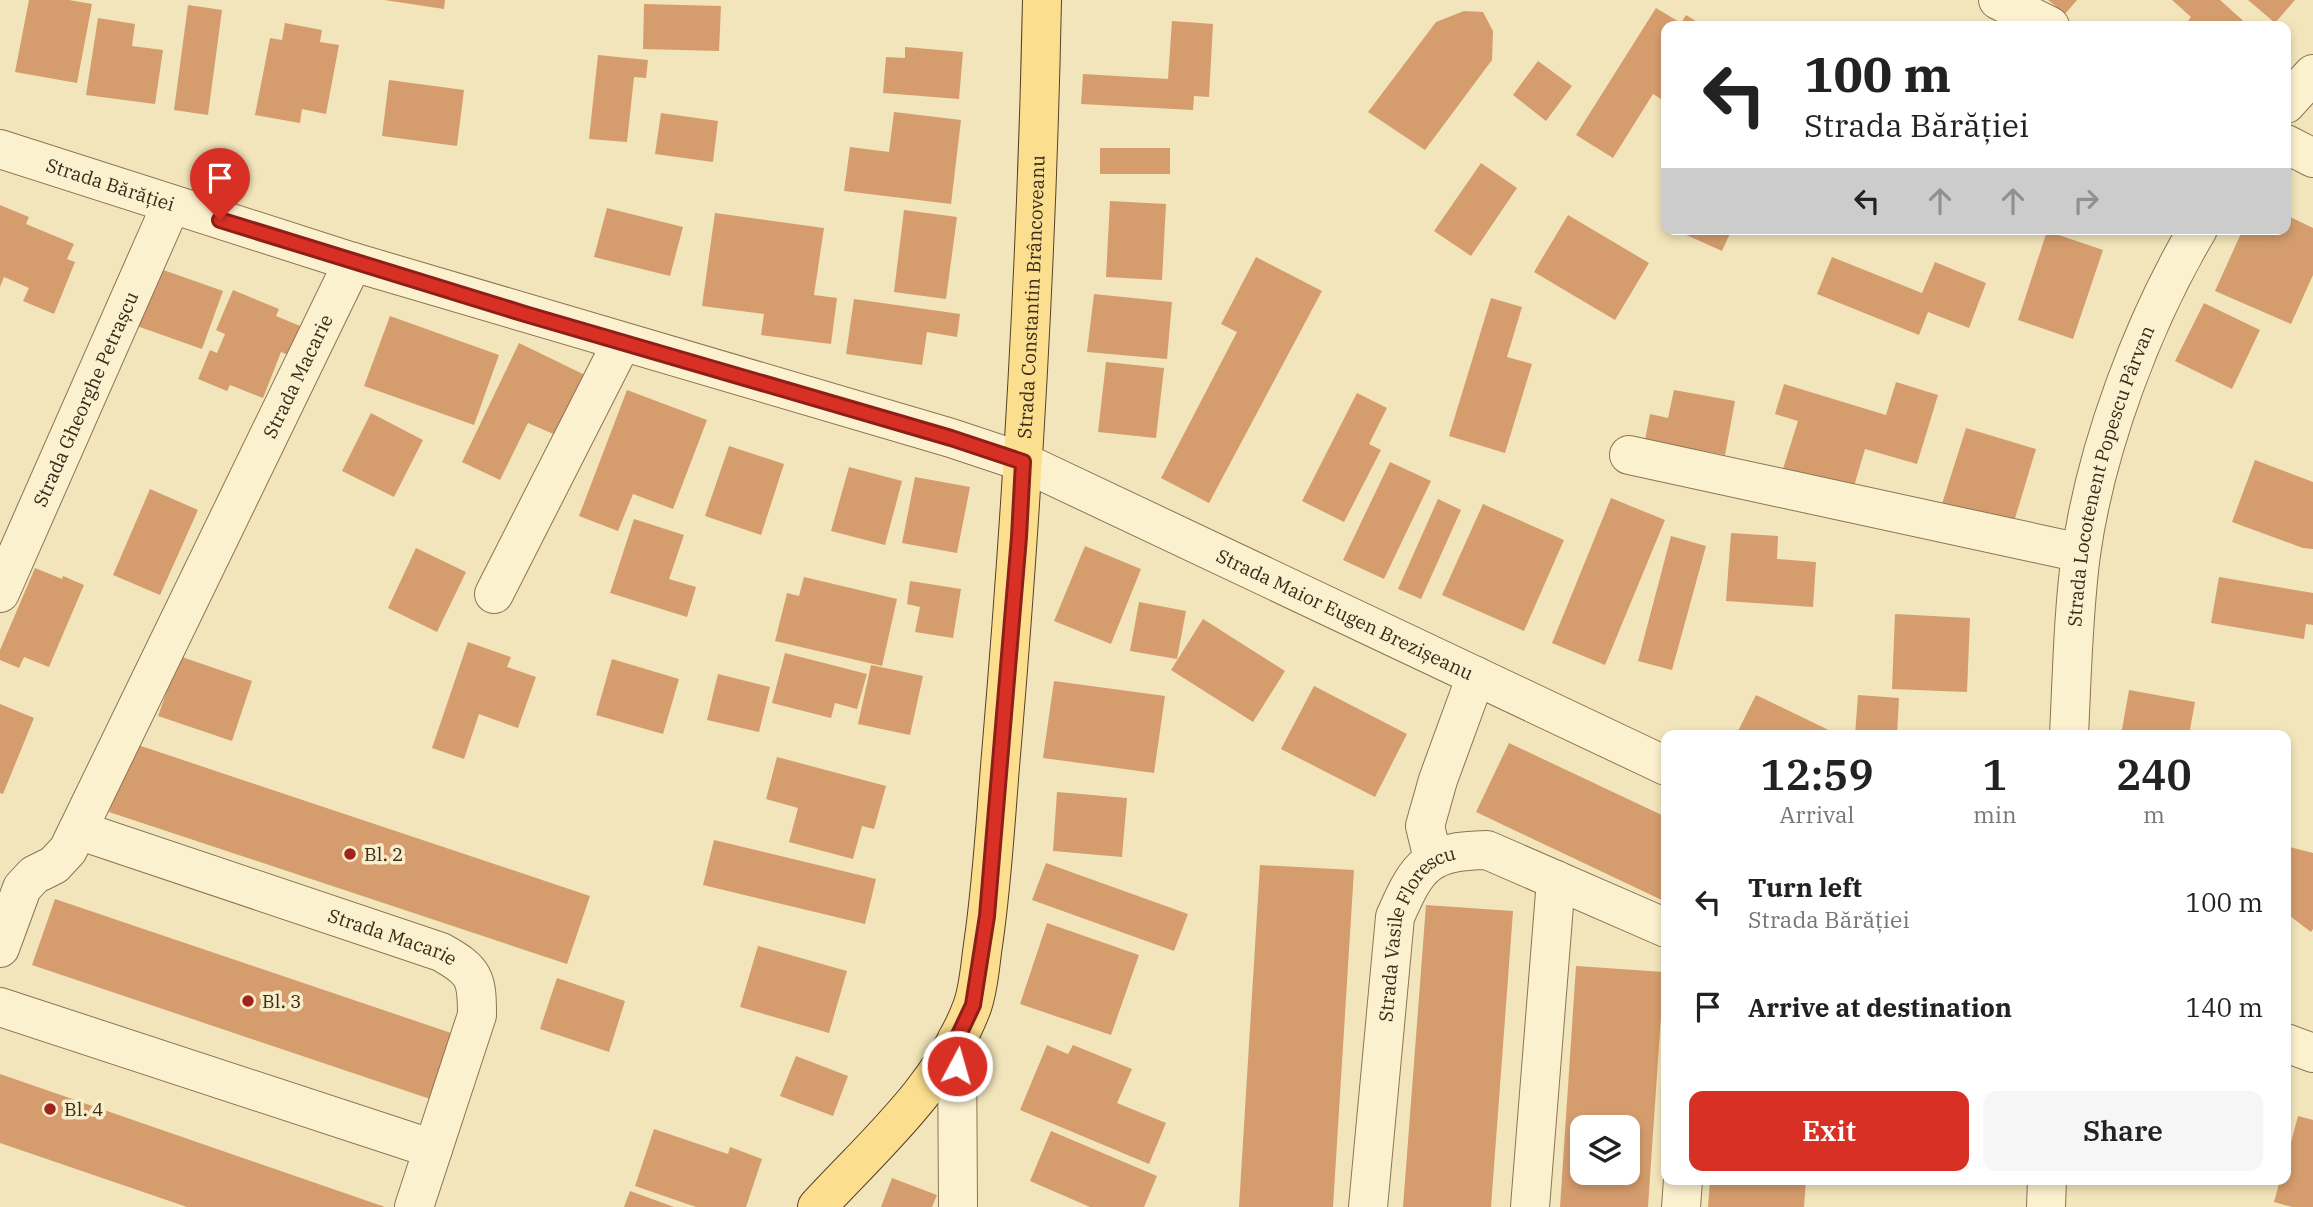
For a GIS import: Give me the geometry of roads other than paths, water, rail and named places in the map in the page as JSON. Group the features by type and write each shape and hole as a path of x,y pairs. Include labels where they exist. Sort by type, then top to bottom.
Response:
{"main road":[{"name":"Strada Constantin Brâncoveanu","path":"817,1207 913,1103 957,1039 973,1005 987,916 1019,537 1031,337 1042,0"}],"street":[{"path":"1998,0 2040,21"},
{"path":"2291,98 2313,74"},
{"path":"2291,147 2313,158"},
{"name":"Strada Bărăției","path":"0,149 353,262 951,438 1023,462"},
{"name":"Strada Gheorghe Petrașcu","path":"0,593 171,205"},
{"name":"Strada Locotenent Popescu Pârvan","path":"2069,730 2074,625 2081,553 2098,477 2118,406 2146,335 2195,235"},
{"name":"Strada Macarie","path":"0,947 22,888 34,875 54,865 68,850 353,262"},
{"path":"494,594 622,342"},
{"path":"1629,455 2081,553"},
{"name":"Strada Maior Eugen Brezișeanu","path":"1023,462 1661,764"},
{"path":"1433,859 1424,826 1476,676"},
{"name":"Strada Macarie","path":"78,830 441,952 461,963 477,985 477,1015 414,1207"},
{"name":"Strada Vasile Florescu","path":"1368,1207 1395,917 1410,884 1433,859 1457,850 1487,850 1661,926"},
{"path":"1530,1207 1556,880"},
{"path":"0,1007 433,1149"},
{"path":"957,1039 958,1207"},
{"path":"2291,1044 2313,1054"},
{"path":"1681,1207 1683,1185"},
{"path":"2046,1207 2047,1185"}],"place":[{"name":"Bl. 2","path":"350,854"},
{"name":"Bl. 3","path":"248,1001"},
{"name":"Bl. 4","path":"50,1109"}]}
